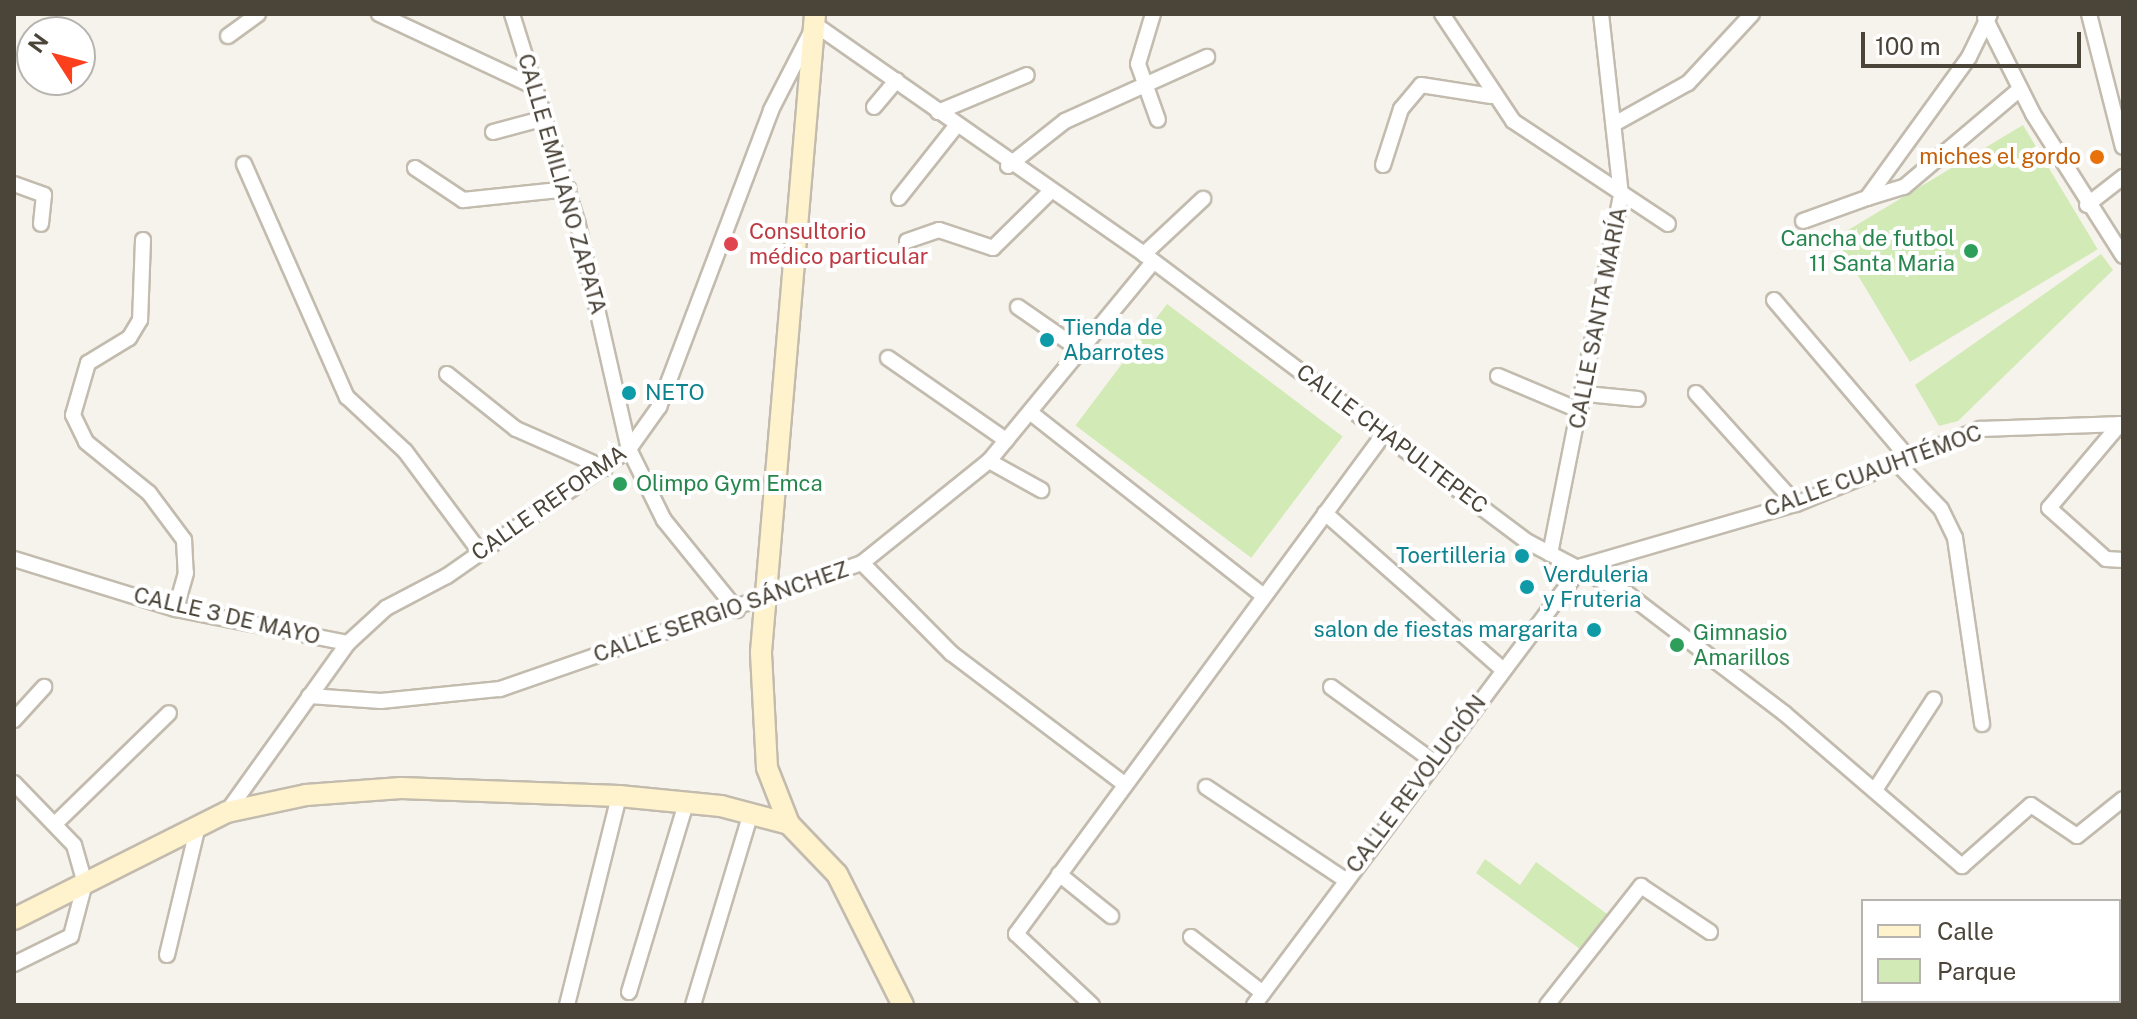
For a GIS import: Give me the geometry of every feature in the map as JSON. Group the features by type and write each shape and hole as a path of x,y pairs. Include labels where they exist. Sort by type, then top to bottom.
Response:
{"main road":[{"path":"814,20 764,598 763,733 789,824 837,874 903,1005"},
{"path":"14,919 227,812 306,795 401,788 619,796 751,813 789,824"}],"street":[{"path":"228,36 258,14"},
{"path":"379,14 535,87"},
{"name":"CALLE EMILIANO ZAPATA","path":"512,14 568,189 629,449 664,520 737,610"},
{"path":"1153,14 1140,46 1140,83 1158,120"},
{"name":"CALLE SANTA MARÍA","path":"1442,14 1491,96 1513,121 1621,195 1586,394 1550,554"},
{"path":"1601,14 1616,123 1621,195 1668,224"},
{"path":"1616,123 1688,83 1752,14"},
{"path":"2089,14 2123,147"},
{"path":"1987,16 2020,89 2087,205 2123,256"},
{"path":"1867,198 1987,16"},
{"name":"CALLE CHAPULTEPEC","path":"814,20 1008,166 1148,258 1550,554 1582,566 1784,713 1962,866 2031,805 2077,836 2123,799"},
{"name":"CALLE REFORMA","path":"227,812 348,643 386,608 480,552 629,449 659,407 771,110 814,20"},
{"path":"1008,166 1065,121 1140,83 1207,57"},
{"path":"938,112 1027,75"},
{"path":"874,107 897,80"},
{"path":"1383,165 1401,109 1421,85 1491,96"},
{"path":"1803,221 1904,187 2020,89"},
{"path":"493,132 545,118"},
{"path":"899,198 956,126"},
{"path":"244,164 347,397 405,451 480,552"},
{"path":"415,168 463,200 568,189"},
{"path":"2087,205 2123,177"},
{"path":"14,184 44,195 41,224"},
{"path":"907,241 939,230 993,248 1049,193"},
{"name":"CALLE SERGIO SÁNCHEZ","path":"309,696 394,700 500,689 737,610 862,563 989,461 1031,413 1148,258 1203,199"},
{"path":"143,240 140,320 129,338 88,363 73,415 86,442 149,493 184,540 186,573 176,609"},
{"path":"1774,300 1941,509 1955,538 1982,724"},
{"path":"1018,307 1080,350"},
{"path":"888,358 1006,440"},
{"path":"447,374 516,429 605,468"},
{"path":"1498,376 1581,411"},
{"path":"1696,393 1796,504"},
{"path":"1586,394 1638,399"},
{"path":"1031,413 1262,595"},
{"path":"2122,424 2049,508 2106,559 2123,560"},
{"name":"CALLE CUAUHTÉMOC","path":"1582,566 1796,504 1900,458 1980,429 2122,424"},
{"path":"1092,1005 1016,936 1262,595 1386,431"},
{"path":"989,461 1041,490"},
{"path":"1325,513 1502,669"},
{"name":"CALLE 3 DE MAYO","path":"14,559 176,609 348,643"},
{"path":"862,563 951,653 1124,784"},
{"name":"CALLE REVOLUCIÓN","path":"1258,999 1344,879 1582,566"},
{"path":"14,720 44,687"},
{"path":"1331,687 1433,761"},
{"path":"1875,790 1934,699"},
{"path":"57,822 169,713"},
{"path":"14,783 57,822 74,845 85,883 71,936 14,964"},
{"path":"1206,787 1344,879"},
{"path":"567,1005 619,796"},
{"path":"629,992 686,803"},
{"path":"693,1005 751,813"},
{"path":"167,955 198,826"},
{"path":"1059,874 1111,916"},
{"path":"1547,1005 1641,886 1710,932"},
{"path":"1191,937 1258,999"}],"green space":[{"name":"Cancha de futbol 11 Santa Maria","path":"2023,125 2098,249 1910,362 1835,238"},
{"path":"2101,254 2113,270 1958,421 1939,426 1915,385"},
{"path":"1167,304 1343,436 1251,558 1076,425"},
{"path":"1485,859 1520,885 1536,862 1607,914 1580,949 1476,873"}],"place":[{"name":"miches el gordo","path":"2097,157"},
{"name":"Consultorio médico particular","path":"731,244"},
{"name":"Cancha de futbol 11 Santa Maria","path":"1971,251"},
{"name":"Tienda de Abarrotes","path":"1047,340"},
{"name":"NETO","path":"629,393"},
{"name":"Olimpo Gym Emca","path":"620,484"},
{"name":"Toertilleria","path":"1522,556"},
{"name":"Verduleria y Fruteria","path":"1527,587"},
{"name":"salon de fiestas margarita","path":"1594,630"},
{"name":"Gimnasio Amarillos","path":"1677,645"}]}
